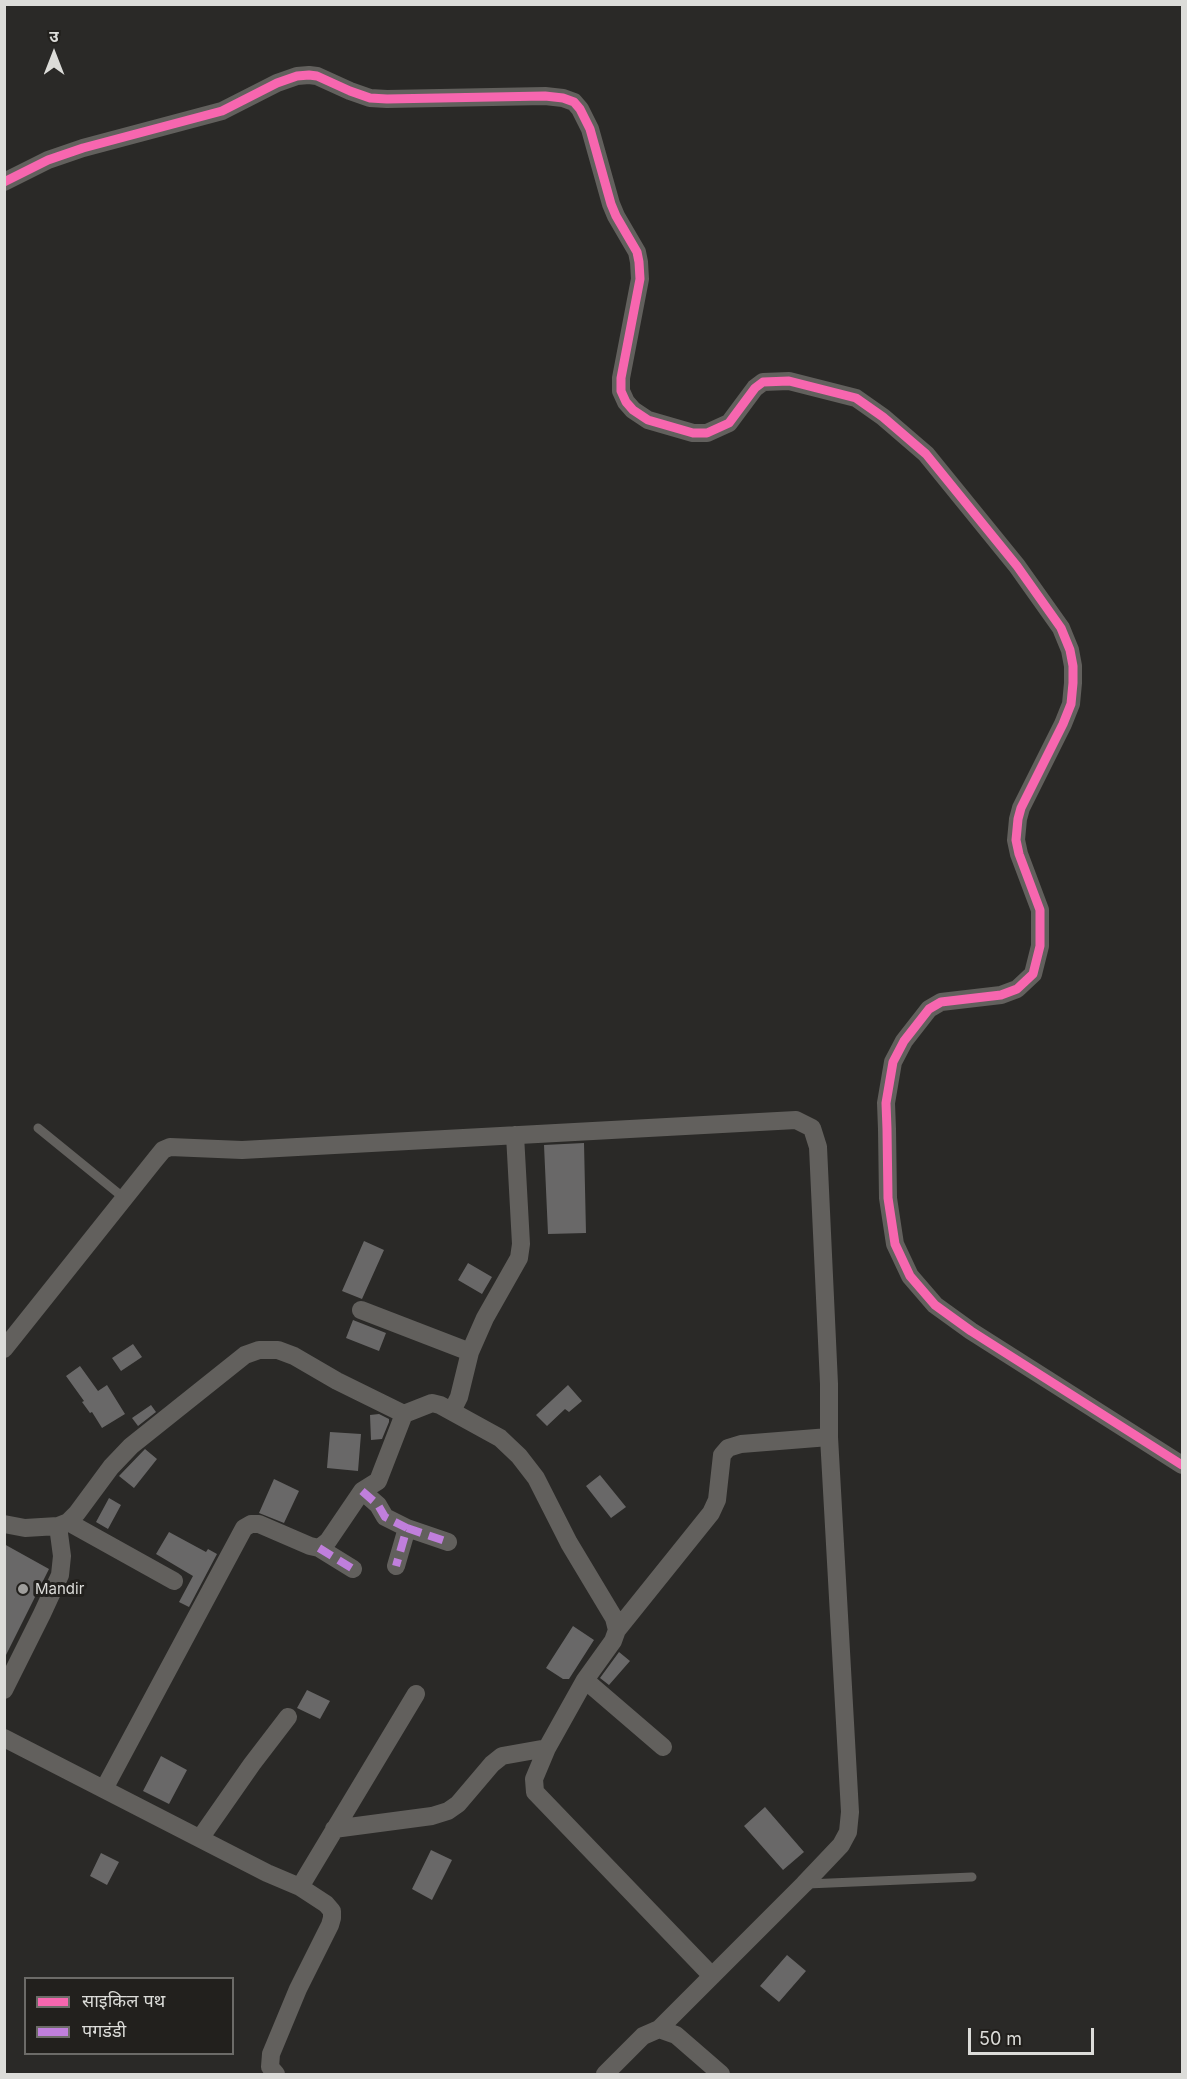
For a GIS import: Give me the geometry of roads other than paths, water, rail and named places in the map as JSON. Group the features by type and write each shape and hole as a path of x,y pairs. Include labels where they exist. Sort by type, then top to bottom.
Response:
{"street":[{"path":"4,182 48,160 83,148 222,111 277,82 297,76 317,76 370,98 545,96 563,98 574,102 590,129 610,204 637,252 640,279 621,378 621,391 633,410 648,420 693,433 707,433 729,423 763,382 789,381 856,398 883,417 926,454 1017,566 1061,628 1070,650 1073,683 1071,704 1063,724 1021,808 1018,819 1016,840 1019,854 1040,910 1040,946 1033,974 1017,989 1001,995 941,1002 929,1009 904,1041 893,1062 886,1120 888,1197 895,1244 910,1276 935,1305 971,1332 1182,1465"},
{"path":"4,1350 158,1155 170,1147 242,1150 796,1120 812,1128 818,1147 829,1372 829,1437 850,1812 848,1832 841,1845 804,1884 659,2029 643,2036 605,2074"},
{"path":"452,1411 459,1396 470,1352 485,1318 519,1258 521,1244 515,1135"},
{"path":"361,1310 470,1352"},
{"path":"4,1524 25,1528 63,1524 77,1513 111,1467 131,1446 245,1355 259,1350 278,1350 294,1356 338,1382 404,1414 432,1404 452,1411 500,1438 519,1456 536,1478 569,1543 614,1618 617,1630"},
{"path":"319,1548 328,1540 362,1491 378,1481 404,1414"},
{"path":"712,1976 536,1792 534,1779 547,1748 585,1680 613,1641 617,1630 711,1513 717,1500 722,1455 728,1448 741,1444 829,1437"},
{"path":"362,1491 378,1505 385,1516 407,1528 448,1542"},
{"path":"63,1524 174,1581"},
{"path":"4,1690 60,1575 63,1524"},
{"path":"104,1789 244,1528 252,1524 259,1524 319,1548 354,1569"},
{"path":"396,1566 407,1528"},
{"path":"585,1680 663,1746"},
{"path":"300,1887 416,1694"},
{"path":"201,1837 288,1717"},
{"path":"4,1738 201,1837 267,1873 300,1887 326,1904 332,1911 333,1918 298,1989 272,2054 270,2067 276,2074"},
{"path":"334,1829 432,1816 448,1811 458,1804 492,1764 502,1756 547,1748"},
{"path":"659,2029 676,2035 722,2074"}],"lane":[{"path":"38,1128 124,1198"},
{"path":"804,1884 972,1877"}],"place":[{"name":"Mandir","path":"23,1589"}]}
